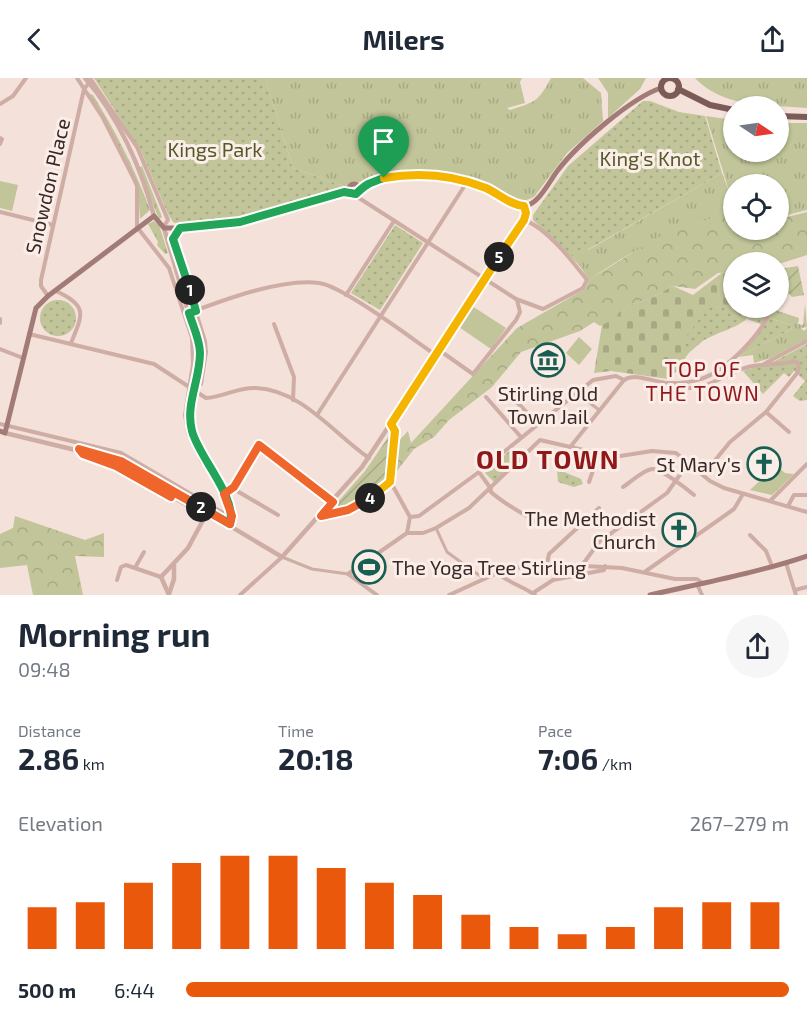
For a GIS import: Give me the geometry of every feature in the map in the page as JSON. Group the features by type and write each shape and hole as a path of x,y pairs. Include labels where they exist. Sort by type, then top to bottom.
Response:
{"main road":[{"path":"661,88 662,82 670,78 676,82 678,89 710,105 723,108"},
{"path":"661,88 669,96 678,89"},
{"path":"3,432 7,425 36,308 48,296 154,216 164,227 180,228 240,222 349,191 352,185 358,191 384,178 418,174 467,182 524,206 534,202 558,169 586,141 639,97 661,88"},
{"path":"789,116 807,117"},
{"path":"651,595 699,583 741,576 807,556"}],"street":[{"path":"0,104 13,96 26,78"},
{"path":"77,78 134,177 137,186 137,227 169,268 192,338 194,352 186,406 188,433 202,462"},
{"path":"85,78 90,81 136,147 168,220 164,227 200,352 191,412 193,433 224,494 231,518 230,524"},
{"name":"Snowdon Place","path":"48,296 41,286 41,280 84,89 90,81"},
{"path":"112,113 147,187 154,216"},
{"path":"0,138 2,140 0,144"},
{"path":"317,415 467,182"},
{"path":"358,191 394,221 516,299 543,309 583,288 587,280 534,224 524,220"},
{"path":"241,595 321,516 369,458 484,278 524,220 526,213 524,206"},
{"path":"0,212 53,225"},
{"path":"346,295 394,221"},
{"path":"180,228 173,239 207,351 201,384"},
{"path":"498,258 508,265"},
{"path":"189,313 258,290 306,282 320,283 346,295 473,374 516,320 520,312 516,299"},
{"path":"55,291 72,299 80,309 80,326 71,343"},
{"path":"571,446 624,380 631,377 674,382 702,379 756,337 768,318"},
{"path":"273,324 294,377 293,400"},
{"path":"28,333 154,364 189,384 194,392 210,398 234,390 258,388 293,400 317,415 346,442 369,458"},
{"path":"764,365 807,341"},
{"path":"0,349 23,358"},
{"path":"674,382 681,387 700,388 740,370 764,365 780,366 794,361 799,364 798,372 766,412 730,442 703,475"},
{"path":"410,518 419,516 479,472 520,436 593,380 616,376 624,380"},
{"path":"576,392 599,410"},
{"path":"508,393 538,424"},
{"path":"486,397 520,436"},
{"path":"766,412 789,432"},
{"path":"0,424 121,453 231,518"},
{"path":"391,424 395,431 390,482 410,518 407,533"},
{"path":"3,432 121,461 192,508"},
{"path":"348,574 407,533 423,533 436,528 490,490 537,442 554,442 619,457 660,450 676,453 718,486 807,512"},
{"path":"224,494 232,488 257,447 261,446 333,502"},
{"path":"590,482 599,453"},
{"path":"583,564 599,542 667,493 689,462"},
{"path":"770,501 807,464"},
{"path":"623,487 652,469 675,480 694,495"},
{"path":"479,472 497,499 505,501 536,522"},
{"path":"321,516 348,510 374,495 390,482"},
{"path":"232,488 278,515"},
{"path":"172,494 208,511 282,557 312,569 348,574 377,595"},
{"path":"645,571 734,509 743,494"},
{"path":"788,506 794,495 807,495"},
{"path":"547,564 549,555 599,508"},
{"path":"161,577 188,548 208,511"},
{"path":"436,528 447,552 483,578"},
{"path":"750,535 766,551 773,567"},
{"path":"136,566 144,552"},
{"path":"169,595 174,579 172,574 174,562"},
{"path":"786,563 796,593 807,586"},
{"path":"449,595 498,572 522,566 547,564 583,564 645,571 675,579 697,579 702,595"},
{"path":"572,564 573,576"},
{"path":"117,580 122,567 136,566 161,577 169,595"},
{"path":"498,572 501,577 520,584 534,594 553,580 604,568"},
{"path":"166,572 172,574"},
{"path":"675,579 680,589"},
{"path":"165,585 172,584"}],"green space":[{"name":"Kings Park","path":"94,78 265,78 293,168 346,187 257,215 184,227 173,222 168,214 141,151"},
{"path":"265,78 522,78 520,82 525,103 507,108 510,110 539,97 551,78 583,78 601,93 603,121 567,153 534,197 524,201 517,201 487,185 431,170 389,172 346,187 293,168"},
{"path":"598,78 646,78 640,89 608,118 608,93"},
{"path":"695,78 807,78 807,108 789,107 789,96 723,96 706,88"},
{"path":"88,93 93,95 110,123 144,195 150,210 140,219 138,186"},
{"name":"King's Knot","path":"643,101 650,101 679,112 705,116 722,173 587,250 585,247 572,254 580,266 533,220 533,215 568,166"},
{"path":"706,116 723,119 723,162 789,162 789,123 807,123 807,210 789,214 789,174 724,174"},
{"path":"142,166 162,217 159,219 138,168"},
{"path":"722,173 723,215 672,233 621,259 589,280 572,254 585,246 588,250"},
{"path":"0,181 18,185 12,211 0,208"},
{"path":"807,212 807,255 789,261 789,252 723,252 723,273 718,273 695,289 673,286 649,299 629,305 615,319 600,326 594,322 580,331 521,352 492,387 449,420 434,437 414,449 393,476 397,443 408,431 411,443 517,328 585,289 590,279 658,237 723,214 723,240 789,240 789,216"},
{"path":"154,221 159,225 168,253 165,254 157,245 158,242 148,224"},
{"path":"395,225 423,243 380,310 351,293"},
{"path":"798,266 804,295 792,297 789,294 789,267"},
{"path":"723,272 723,318 748,318 695,346 668,379 611,371 594,373 602,325 614,319 629,305 649,299 673,286 693,295"},
{"path":"58,300 71,305 76,318 71,331 58,336 45,331 40,318 45,305"},
{"path":"711,303 723,306 723,318 745,320 704,340 685,356 684,340"},
{"path":"805,304 807,327 801,328 804,331 807,328 807,339 771,358 754,363 753,355 738,357 792,329 790,325 770,318 789,318 789,315 799,318 798,324 803,325"},
{"path":"472,306 506,328 491,349 459,327"},
{"path":"770,318 790,325 792,329 738,357 763,325 747,319"},
{"path":"579,337 592,349 579,365 566,353"},
{"path":"807,344 807,400 800,401 793,396 805,381 794,371 789,377 784,373 763,394 743,371 775,361"},
{"path":"389,436 385,479 362,500 329,512 365,471"},
{"path":"509,451 523,453 494,482 485,473"},
{"path":"778,467 785,473 794,474 772,495 750,490 771,470"},
{"path":"557,469 581,479 583,484 574,487 558,482"},
{"path":"15,516 85,540 104,533 104,557 75,556 83,595 33,595 27,565 0,568 0,534 13,528"}],"place":[{"name":"Stirling Old Town Jail","path":"548,360"},
{"name":"St Mary's","path":"764,464"},
{"name":"The Methodist Church","path":"679,530"},
{"name":"The Yoga Tree Stirling","path":"369,567"}],"district":[{"name":"TOP OF THE TOWN","path":"703,380"},
{"name":"OLD TOWN","path":"548,458"}],"route":[{"path":"384,178 367,183 359,188 356,194 351,194 349,191 344,192 240,222 203,228 180,228 174,236 173,239 196,311 189,313 200,352 191,400 191,427 224,494 232,516 230,524 173,492 121,461 79,449 83,454 110,463 171,497 173,492 208,511 230,524 231,518 232,516 231,512 224,494 234,487 259,445 333,502 321,516 348,510 362,503 390,482 389,472 395,431 391,424 484,278 521,225 526,213 524,206 514,204 477,184 448,177 418,174 384,178"}]}
